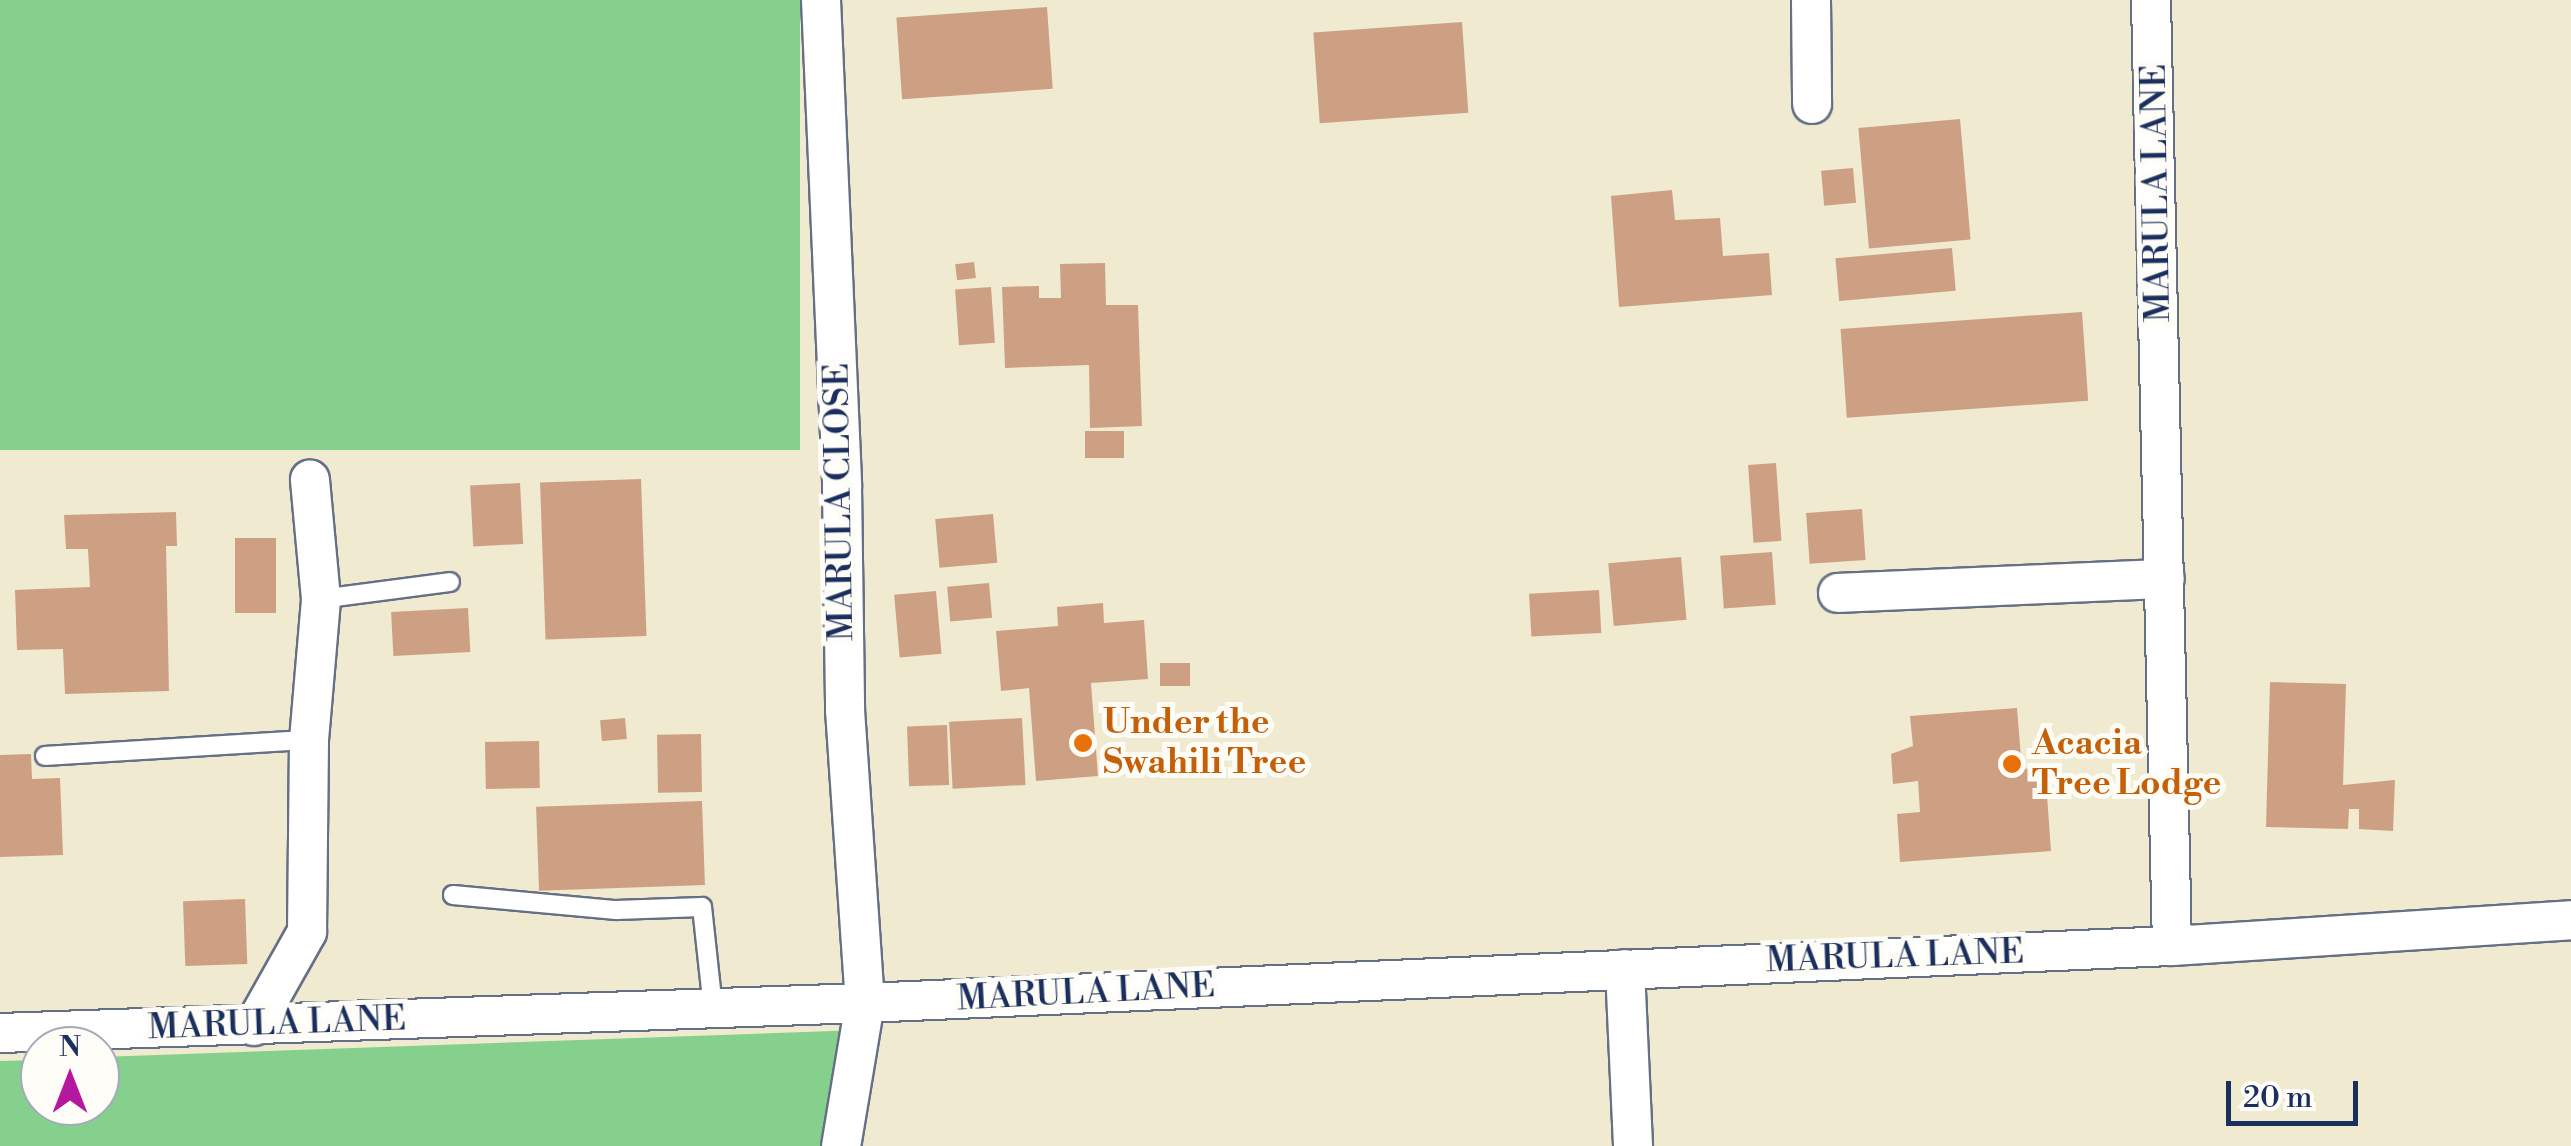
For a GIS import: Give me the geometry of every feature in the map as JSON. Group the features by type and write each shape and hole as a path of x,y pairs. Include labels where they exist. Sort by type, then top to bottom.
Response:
{"street":[{"name":"MARULA CLOSE","path":"821,0 842,487 845,710 864,1004 840,1146"},
{"path":"1811,0 1812,104"},
{"name":"MARULA LANE","path":"2151,0 2172,946"},
{"path":"254,1026 306,932 309,740 321,599 310,480"},
{"path":"1838,592 2165,578"},
{"name":"MARULA LANE","path":"0,1033 864,1004 2172,946 2571,920"},
{"path":"1625,969 1633,1146"}],"lane":[{"path":"321,599 450,582"},
{"path":"45,756 309,740"},
{"path":"453,895 616,910 702,908 714,1008"}],"green space":[{"path":"0,0 800,0 800,450 0,450"},
{"path":"862,1030 844,1146 0,1146 0,1061 20,1060 20,1126 120,1126 120,1056"}],"building":[{"path":"1047,7 1053,89 902,99 896,18"},
{"path":"1462,22 1468,113 1320,123 1313,32"},
{"path":"1960,119 1971,240 1869,248 1858,128"},
{"path":"1853,168 1856,203 1824,206 1821,171"},
{"path":"1672,190 1675,220 1720,218 1723,256 1769,253 1772,295 1619,307 1611,196"},
{"path":"1952,248 1956,291 1839,301 1835,258"},
{"path":"974,262 976,278 957,280 955,264"},
{"path":"1105,263 1106,305 1138,305 1142,426 1090,428 1089,365 1005,368 1002,287 1039,286 1039,298 1061,298 1060,264"},
{"path":"991,287 995,343 959,345 955,290"},
{"path":"2082,312 2088,401 1847,418 1841,329"},
{"path":"1085,431 1124,431 1124,458 1085,458"},
{"path":"1776,463 1781,541 1754,543 1748,465"},
{"path":"641,479 646,636 546,639 540,483"},
{"path":"520,483 523,544 473,547 470,486"},
{"path":"1862,509 1866,560 1810,564 1806,513"},
{"path":"176,512 177,546 166,546 169,691 65,694 63,649 17,650 15,590 90,587 88,549 66,549 64,515"},
{"path":"993,514 997,563 939,568 935,519"},
{"path":"235,538 276,538 276,613 235,613"},
{"path":"1772,552 1776,605 1724,608 1720,556"},
{"path":"1681,557 1686,620 1614,626 1608,563"},
{"path":"989,583 992,618 950,622 947,587"},
{"path":"1599,590 1601,633 1531,637 1529,594"},
{"path":"936,591 941,654 900,657 894,595"},
{"path":"1103,603 1104,623 1144,620 1148,679 1091,683 1098,776 1036,781 1029,688 1001,691 996,631 1058,626 1057,607"},
{"path":"468,608 470,652 393,656 391,612"},
{"path":"1160,663 1190,663 1190,686 1160,686"},
{"path":"2270,682 2346,684 2343,785 2395,780 2393,831 2359,829 2359,809 2349,809 2348,829 2266,827"},
{"path":"2017,708 2022,769 2045,767 2051,851 1900,862 1897,814 1920,812 1918,781 1893,784 1891,754 1913,746 1910,716"},
{"path":"625,718 627,739 602,741 600,720"},
{"path":"1022,718 1026,785 953,789 949,722"},
{"path":"947,725 949,785 909,786 907,726"},
{"path":"701,734 702,792 658,793 657,735"},
{"path":"539,741 540,788 486,789 485,742"},
{"path":"31,754 32,779 60,778 63,855 0,857 0,755"},
{"path":"702,801 705,885 539,891 536,807"},
{"path":"245,899 247,964 185,966 183,901"}],"place":[{"name":"Under the Swahili Tree","path":"1083,743"},
{"name":"Acacia Tree Lodge","path":"2012,764"}]}
